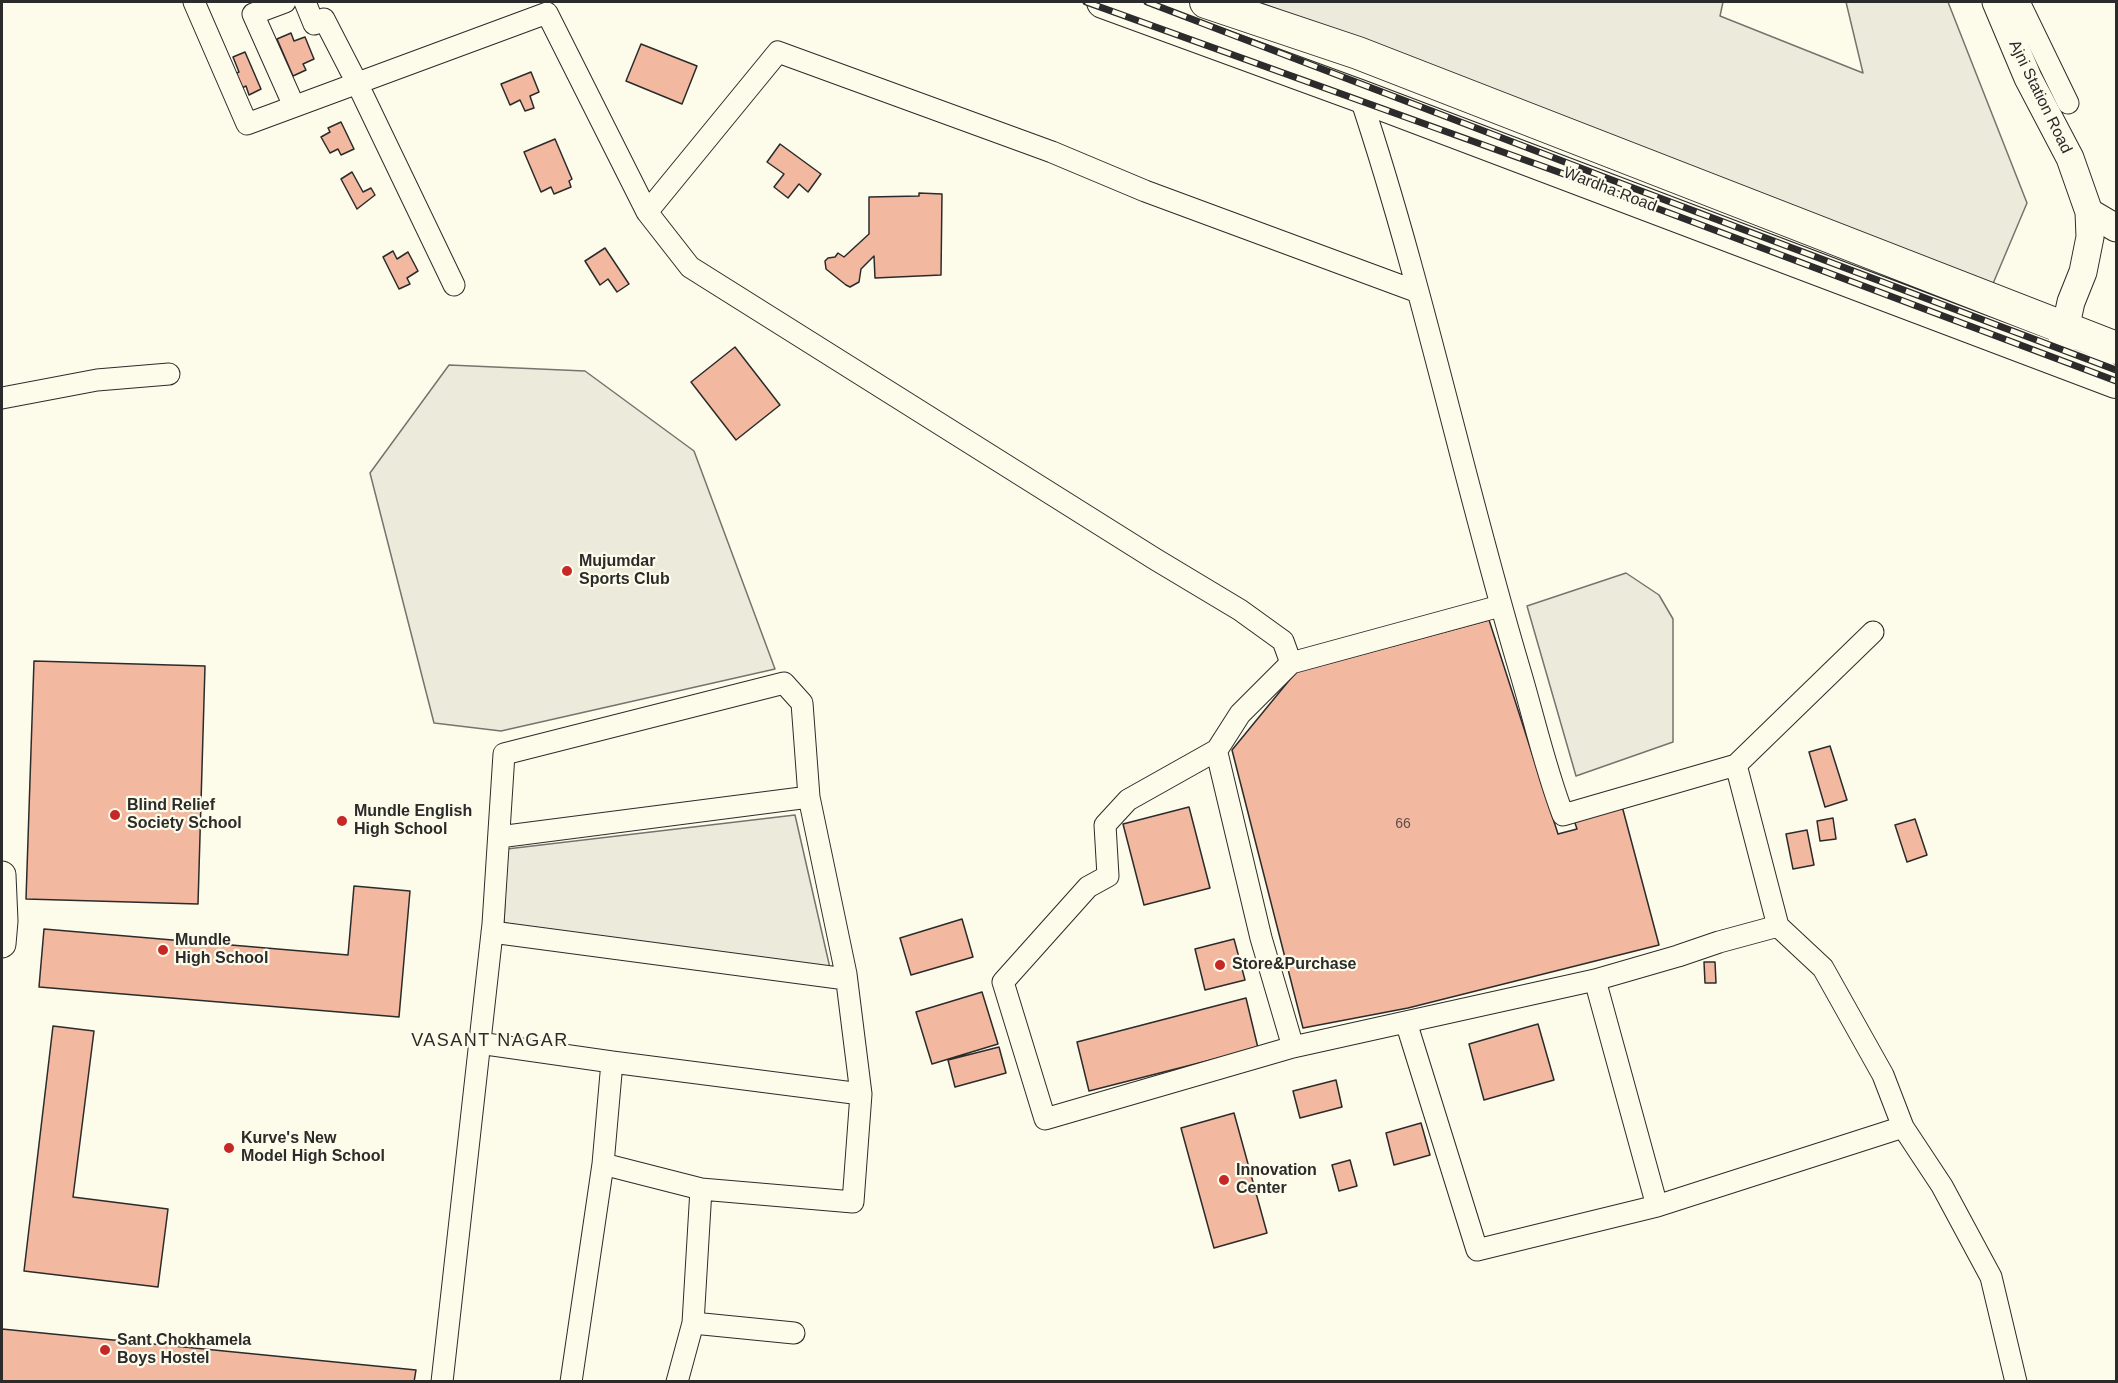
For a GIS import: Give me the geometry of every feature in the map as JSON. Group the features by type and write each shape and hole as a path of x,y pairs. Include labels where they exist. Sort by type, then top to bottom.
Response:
{"highway":[{"name":"Wardha Road","path":"1103,2 1360,96 2116,382"},
{"path":"1206,2 1369,57 2116,348"}],"main road":[{"name":"Ajni Station Road","path":"1982,2 2080,195"},
{"name":"Ajni Station Road","path":"1996,2 2028,78 2070,158 2080,195"},
{"path":"2059,325 2057,291 2073,240 2080,195"},
{"path":"2050,356 2059,325 2071,302 2082,272 2090,237 2080,195"},
{"path":"2080,195 2116,228"},
{"path":"2,875 4,921 2,944"}],"street":[{"path":"194,2 246,124 547,13 646,212 690,267 1155,560 1240,610 1283,641 1291,663"},
{"path":"285,2 253,14 294,106"},
{"path":"304,2 314,24 324,19 454,285"},
{"path":"2019,2 2068,103"},
{"path":"646,212 778,52 1052,152 1145,191 1418,292"},
{"path":"1360,96 1382,162 1418,292 1500,606 1563,815 1736,765 1873,632"},
{"path":"2,398 97,380 169,374"},
{"path":"1500,606 1291,663 1240,714 1217,750 1128,800 1105,825 1108,876 1088,887 1003,982 1045,1119 1293,1047 1595,980 1778,926"},
{"path":"442,1382 492,932 504,754 784,683 802,703 809,796 846,979 861,1094 853,1202 701,1189 603,1164"},
{"path":"1217,750 1261,938 1293,1047"},
{"path":"1736,765 1778,926 1823,968 1883,1075 1903,1127 1942,1186 1991,1277 2010,1381"},
{"path":"499,837 809,796"},
{"path":"492,932 846,979"},
{"path":"1595,980 1657,1206"},
{"path":"1406,1022 1477,1250 1657,1206 1903,1127"},
{"path":"479,1043 861,1094"},
{"path":"571,1382 603,1164 612,1062"},
{"path":"677,1382 693,1323 701,1189"},
{"path":"693,1323 794,1333"}],"shaded area":[{"path":"1261,2 1723,2 1720,16 1863,73 1846,2 1948,2 2027,203 1992,286"},
{"name":"Mujumdar Sports Club","path":"449,365 585,371 694,451 775,669 501,731 434,723 370,473"},
{"path":"1626,573 1659,595 1673,619 1673,742 1576,776 1527,606"},
{"path":"795,815 830,968 504,923 507,849"}],"building":[{"path":"291,33 294,41 305,37 314,59 303,64 306,70 293,76 277,39"},
{"path":"641,44 697,66 682,104 626,81"},
{"path":"245,52 261,89 249,95 246,86 233,92 227,77 239,72 233,57"},
{"path":"531,72 539,92 530,96 534,108 525,111 520,100 510,105 501,84"},
{"path":"341,122 354,149 341,155 338,149 330,153 321,137 330,132 328,128"},
{"path":"555,139 572,179 569,181 571,187 554,194 551,187 541,192 524,152"},
{"path":"780,144 821,174 808,192 799,184 788,198 774,187 784,174 767,162"},
{"path":"352,172 363,192 371,188 375,195 357,209 341,179"},
{"path":"919,193 942,194 941,275 875,278 874,256 861,269 859,282 850,287 826,269 825,261 828,258 835,257 838,253 844,257 869,234 869,197 919,196"},
{"path":"605,248 629,284 617,292 608,279 600,285 585,261"},
{"path":"393,251 397,259 408,252 418,271 407,278 410,284 399,289 383,257"},
{"path":"735,347 780,405 736,440 691,382"},
{"path":"1489,620 1558,834 1577,829 1574,820 1622,806 1659,945 1408,1008 1303,1028 1232,750 1296,672"},
{"name":"Blind Relief Society School","path":"34,661 205,666 198,904 26,899"},
{"path":"1830,746 1847,800 1825,807 1809,752"},
{"path":"1189,807 1210,888 1144,905 1123,824"},
{"path":"1833,818 1836,839 1820,841 1817,821"},
{"path":"1915,819 1927,855 1907,862 1895,825"},
{"path":"1807,830 1814,865 1793,869 1786,834"},
{"name":"Mundle High School","path":"354,886 410,891 399,1017 39,987 44,929 348,955"},
{"path":"962,919 973,957 911,975 900,938"},
{"name":"Store&Purchase","path":"1234,939 1245,980 1205,990 1195,949"},
{"path":"1704,962 1715,962 1716,983 1705,983"},
{"path":"982,992 998,1044 932,1064 916,1012"},
{"path":"1246,998 1258,1048 1089,1091 1077,1042"},
{"path":"1538,1024 1554,1080 1484,1100 1469,1044"},
{"path":"53,1026 94,1031 73,1197 168,1209 158,1287 24,1271"},
{"path":"999,1047 1006,1073 955,1087 948,1060"},
{"path":"1336,1080 1342,1107 1300,1118 1293,1091"},
{"name":"Innovation Center","path":"1234,1113 1267,1233 1214,1248 1181,1128"},
{"path":"1421,1123 1430,1155 1394,1165 1386,1133"},
{"path":"1350,1160 1357,1186 1339,1191 1332,1165"},
{"name":"Sant Chokhamela Boys Hostel","path":"2,1329 416,1370 414,1382 2,1382"}],"railway":[{"path":"1086,2 1600,187 2116,381"},
{"path":"1147,2 2116,370"}],"place":[{"name":"Mujumdar Sports Club","path":"567,571"},
{"name":"Blind Relief Society School","path":"115,815"},
{"name":"Mundle English High School","path":"342,821"},
{"name":"Mundle High School","path":"163,950"},
{"name":"Store&Purchase","path":"1220,965"},
{"name":"Kurve's New Model High School","path":"229,1148"},
{"name":"Innovation Center","path":"1224,1180"},
{"name":"Sant Chokhamela Boys Hostel","path":"105,1350"}],"district":[{"name":"VASANT NAGAR","path":"490,1041"}]}
